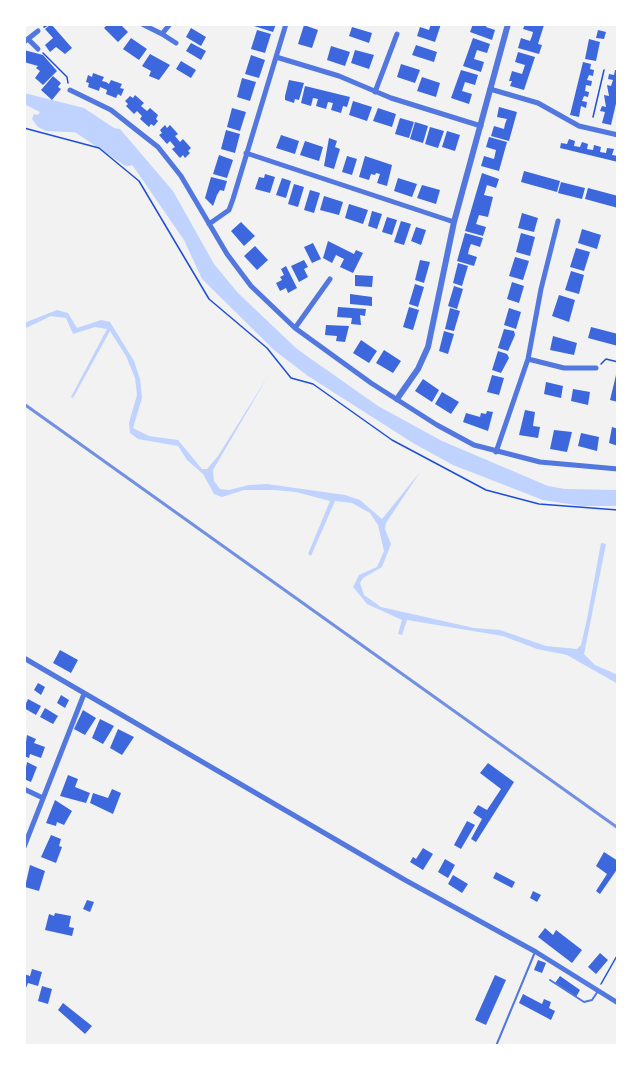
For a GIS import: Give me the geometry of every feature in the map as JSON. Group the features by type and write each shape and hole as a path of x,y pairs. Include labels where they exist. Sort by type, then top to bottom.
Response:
{"street":[{"path":"142,24 176,43"},
{"path":"162,34 170,24"},
{"path":"209,224 229,210 286,24"},
{"path":"396,399 413,377 428,347 454,222 508,24"},
{"path":"38,32 26,40 38,49"},
{"path":"375,92 398,34"},
{"path":"276,57 339,76 375,92 481,126"},
{"path":"490,89 538,103 579,126 618,135"},
{"path":"70,90 111,110 158,147 181,176 242,276 295,328 396,399 461,438 496,452 559,465 618,469"},
{"path":"246,153 454,222"},
{"path":"496,452 528,359 541,290 558,221"},
{"path":"295,328 330,279"},
{"path":"528,359 564,368 596,369"},
{"path":"24,658 405,880 536,952 618,1003"},
{"path":"24,847 27,834 84,694"},
{"path":"24,789 43,798"}],"lane":[{"path":"496,1046 536,952"},
{"path":"550,980 584,1002 592,1000 597,990"}],"path":[{"path":"38,49 67,77 70,90"},
{"path":"593,117 604,70"},
{"path":"24,128 99,148 139,181 209,299 267,348 291,378 313,384 392,440 486,490 539,504 618,510"},
{"path":"596,369 606,359 618,362"},
{"path":"597,990 618,954"}],"water":[{"path":"24,93 84,108 114,128 120,129 173,191 214,264 238,293 297,349 378,406 442,441 548,486 565,489 618,490 618,506 582,506 543,500 453,465 413,443 308,376 274,350 202,279 184,240 133,166 90,133 46,131 38,127 32,119 34,114 38,115 40,112 24,104"},
{"path":"57,310 68,313 77,328 101,320 110,322 134,361 140,379 142,398 133,428 149,436 178,440 202,469 207,469 218,456 268,376 213,470 214,481 220,489 229,490 249,485 267,484 345,495 360,500 382,519 420,472 386,523 385,529 391,544 382,567 363,578 360,583 364,595 381,607 474,628 500,630 546,646 577,649 581,645 587,619 601,543 606,544 584,654 595,665 618,675 618,684 567,655 537,649 503,636 407,620 402,635 398,634 402,620 367,604 353,587 359,575 377,567 384,551 378,525 370,513 352,503 335,501 311,556 308,554 330,501 296,492 275,490 244,490 222,497 214,494 203,474 187,460 178,446 138,439 130,433 129,423 137,395 135,378 126,356 110,331 73,398 71,397 107,329 95,327 73,334 66,318 51,316 24,329 24,323"}],"building":[{"path":"51,24 72,48 65,54 56,47 50,52 45,45 53,38 45,29"},
{"path":"108,24 120,24 128,32 118,42 104,28"},
{"path":"255,24 276,24 273,32 254,26"},
{"path":"431,24 441,24 435,42 417,36 420,27 429,30"},
{"path":"473,24 487,24 486,27 495,30 492,40 470,32"},
{"path":"525,24 544,25 538,44 542,45 539,54 518,48 521,38 530,41 532,36 533,32 523,29"},
{"path":"304,25 318,30 312,48 298,44"},
{"path":"352,27 372,33 369,43 349,36"},
{"path":"191,28 206,37 201,46 186,37"},
{"path":"257,30 271,34 265,53 251,49"},
{"path":"598,30 606,32 604,39 596,38"},
{"path":"131,38 147,49 139,60 123,49"},
{"path":"473,38 490,44 487,53 477,50 474,59 484,62 481,72 463,66"},
{"path":"589,39 600,42 596,61 585,59"},
{"path":"191,43 206,51 201,60 186,51"},
{"path":"416,45 437,52 434,62 412,55"},
{"path":"331,46 350,52 345,66 327,60"},
{"path":"24,50 43,55 57,71 43,85 35,78 40,71 36,68 38,66 24,62"},
{"path":"355,50 374,55 369,69 351,63"},
{"path":"518,52 535,57 524,90 510,86 512,81 509,81 512,71 522,74 525,65 515,62"},
{"path":"150,54 170,65 159,80 149,76 151,71 142,66"},
{"path":"251,55 265,60 259,78 245,74"},
{"path":"181,61 196,70 191,78 176,69"},
{"path":"583,62 591,64 590,69 594,70 593,76 589,75 587,80 592,81 591,86 586,85 585,91 589,92 588,97 584,96 582,101 587,102 586,108 581,106 579,117 570,115"},
{"path":"401,64 420,70 415,83 397,77"},
{"path":"461,70 478,75 475,85 465,82 462,91 472,94 469,104 451,98"},
{"path":"615,70 618,70 618,95 611,125 602,123 605,112 600,111 602,106 606,107 604,95 609,96 607,85 611,86 613,80 608,79 609,74 614,75"},
{"path":"93,73 104,77 102,81 109,84 111,80 122,84 120,88 124,89 121,96 118,94 116,98 106,94 107,90 100,87 99,91 88,87 89,83 86,82 88,75 92,77"},
{"path":"53,76 61,83 58,87 61,89 52,100 41,90"},
{"path":"422,77 440,83 436,97 417,91"},
{"path":"242,78 256,82 250,101 237,97"},
{"path":"289,80 304,83 299,100 295,99 294,103 285,100"},
{"path":"305,86 350,97 347,107 343,106 341,113 331,110 333,103 328,102 326,109 316,106 318,99 313,98 311,106 301,103"},
{"path":"135,95 144,103 141,106 147,111 150,108 158,115 156,119 158,121 154,126 151,124 149,127 140,119 142,116 137,111 134,114 126,106 128,104 125,101"},
{"path":"353,101 372,107 367,121 349,115"},
{"path":"499,107 517,112 509,141 491,136 494,126 504,129 507,119 497,117"},
{"path":"232,108 246,112 240,131 227,127"},
{"path":"378,108 396,114 392,127 373,121"},
{"path":"400,118 414,122 409,138 395,134"},
{"path":"415,122 428,126 423,143 410,139"},
{"path":"165,125 167,128 170,125 178,134 175,136 180,142 183,139 191,148 185,158 183,155 180,158 172,149 175,147 170,141 167,144 159,135"},
{"path":"430,127 444,131 438,148 425,144"},
{"path":"226,130 240,134 235,153 221,149"},
{"path":"447,131 460,135 455,151 442,147"},
{"path":"281,135 299,141 295,154 276,148"},
{"path":"489,137 507,142 499,171 481,166 484,156 494,159 496,150 486,147"},
{"path":"329,138 337,141 335,147 340,149 334,169 324,166"},
{"path":"569,139 575,141 574,146 580,147 582,142 588,144 587,149 593,150 594,145 601,147 600,152 606,153 607,148 614,149 612,155 618,156 618,162 560,148 561,143 567,144"},
{"path":"305,141 323,147 319,161 300,155"},
{"path":"219,155 233,160 227,178 213,174"},
{"path":"347,156 357,159 352,175 342,172"},
{"path":"365,156 392,165 387,186 377,183 380,174 371,174 369,180 359,177"},
{"path":"524,171 560,181 557,192 521,182"},
{"path":"482,173 499,179 496,188 487,185 484,195 493,197 488,217 479,215 476,224 486,227 483,236 465,231"},
{"path":"265,174 275,177 270,193 255,189 259,177 264,178"},
{"path":"211,177 227,181 224,191 220,190 213,206 205,198"},
{"path":"282,178 291,181 286,198 276,195"},
{"path":"398,178 417,184 412,197 394,191"},
{"path":"561,182 585,188 582,199 558,193"},
{"path":"294,184 304,187 298,207 288,204"},
{"path":"422,185 440,190 436,204 417,198"},
{"path":"588,188 618,196 618,208 585,199"},
{"path":"310,190 320,193 314,213 304,210"},
{"path":"324,196 343,202 339,215 320,210"},
{"path":"349,204 368,210 363,224 345,218"},
{"path":"372,211 382,214 377,229 368,226"},
{"path":"522,213 538,218 534,232 518,228"},
{"path":"387,217 397,220 392,235 382,232"},
{"path":"401,221 411,224 404,245 394,242"},
{"path":"241,222 255,236 244,246 231,231"},
{"path":"416,227 426,230 421,245 411,241"},
{"path":"582,229 601,235 597,249 578,243"},
{"path":"465,233 483,238 480,247 471,244 469,249 468,254 477,257 474,266 457,261"},
{"path":"521,233 535,237 530,256 516,252"},
{"path":"328,241 354,254 356,250 363,253 353,273 340,267 344,259 336,255 332,263 323,258"},
{"path":"313,243 321,259 312,263 304,247"},
{"path":"255,246 268,260 257,270 244,256"},
{"path":"576,248 590,252 584,271 570,267"},
{"path":"515,257 529,261 523,280 509,276"},
{"path":"304,260 308,267 304,269 308,277 299,282 291,266"},
{"path":"420,260 430,262 424,283 415,280"},
{"path":"458,263 468,266 462,286 453,283"},
{"path":"286,266 297,288 288,293 286,288 280,291 276,283 282,280 280,277 284,275 281,269"},
{"path":"571,271 584,275 579,294 565,290"},
{"path":"355,275 373,276 372,287 355,286"},
{"path":"512,282 524,286 519,303 507,299"},
{"path":"415,284 424,287 418,307 409,304"},
{"path":"454,286 463,289 457,309 448,306"},
{"path":"350,294 372,297 372,306 350,304"},
{"path":"559,295 575,300 569,322 552,316"},
{"path":"338,307 366,309 365,316 360,315 361,325 351,324 352,318 337,317"},
{"path":"409,307 419,310 413,330 403,327"},
{"path":"450,308 460,311 454,331 445,329"},
{"path":"509,308 521,312 516,329 504,325"},
{"path":"326,325 349,326 345,342 336,341 337,336 325,335"},
{"path":"591,327 618,334 618,346 588,338"},
{"path":"504,329 514,331 515,335 508,351 498,348"},
{"path":"444,331 454,334 448,354 439,351"},
{"path":"553,336 577,343 574,355 550,350"},
{"path":"361,340 377,351 369,363 353,353"},
{"path":"384,350 401,361 393,373 376,363"},
{"path":"498,351 507,354 509,358 501,373 492,370"},
{"path":"492,375 504,378 499,395 487,392"},
{"path":"616,375 618,376 618,402 610,400"},
{"path":"423,379 439,390 432,402 415,391"},
{"path":"546,382 563,386 561,398 544,394"},
{"path":"573,389 590,392 588,405 571,401"},
{"path":"442,392 459,402 451,414 435,404"},
{"path":"525,410 535,412 533,426 540,427 538,438 519,435"},
{"path":"487,411 493,412 488,431 463,422 466,413 480,417 481,413 486,414"},
{"path":"612,427 618,429 618,446 609,443"},
{"path":"554,430 572,432 567,452 550,449"},
{"path":"581,433 599,437 597,451 578,446"},
{"path":"60,650 78,660 71,673 53,663"},
{"path":"38,683 45,687 41,695 34,690"},
{"path":"61,695 69,700 65,708 57,703"},
{"path":"28,699 41,706 36,715 24,708"},
{"path":"45,708 58,716 53,724 40,717"},
{"path":"83,710 96,718 85,735 74,729"},
{"path":"100,719 114,726 103,744 92,738"},
{"path":"118,729 134,737 122,755 110,748"},
{"path":"27,735 36,739 34,743 45,747 41,758 30,754 29,758 24,756"},
{"path":"27,762 37,767 31,782 24,779"},
{"path":"488,763 514,782 476,842 471,839 482,819 473,813 478,805 487,810 501,789 480,773"},
{"path":"68,775 78,779 75,787 90,793 86,803 60,796"},
{"path":"112,789 121,793 113,814 90,803 93,793 108,798"},
{"path":"55,800 72,811 64,825 57,822 56,826 46,823"},
{"path":"467,821 475,825 461,849 454,845"},
{"path":"51,835 61,839 59,846 62,847 56,863 41,857"},
{"path":"423,848 433,854 423,870 410,862 413,857 416,859"},
{"path":"604,852 618,861 618,868 600,894 596,891 607,874 596,866"},
{"path":"445,859 455,865 448,878 438,872"},
{"path":"30,865 45,871 39,891 25,887"},
{"path":"496,872 515,882 512,888 493,878"},
{"path":"453,875 468,884 462,893 448,884"},
{"path":"533,891 541,895 537,902 530,898"},
{"path":"87,900 94,902 90,912 83,909"},
{"path":"55,913 71,916 69,927 74,928 72,936 45,930 49,914 54,916"},
{"path":"545,928 553,935 556,930 582,950 572,963 538,937"},
{"path":"600,953 608,960 596,974 588,967"},
{"path":"538,960 546,963 542,973 534,970"},
{"path":"32,969 42,972 38,986 28,983 24,993 24,974 30,976"},
{"path":"495,975 506,980 486,1025 475,1020"},
{"path":"560,976 580,990 576,997 555,983"},
{"path":"42,986 52,989 48,1004 38,1001"},
{"path":"523,994 542,1004 544,999 551,1002 549,1008 555,1011 551,1020 519,1003"},
{"path":"63,1003 92,1026 85,1034 58,1010"}],"waterway":[{"path":"79,125 128,158"}],"railway":[{"path":"24,404 618,828"}]}
